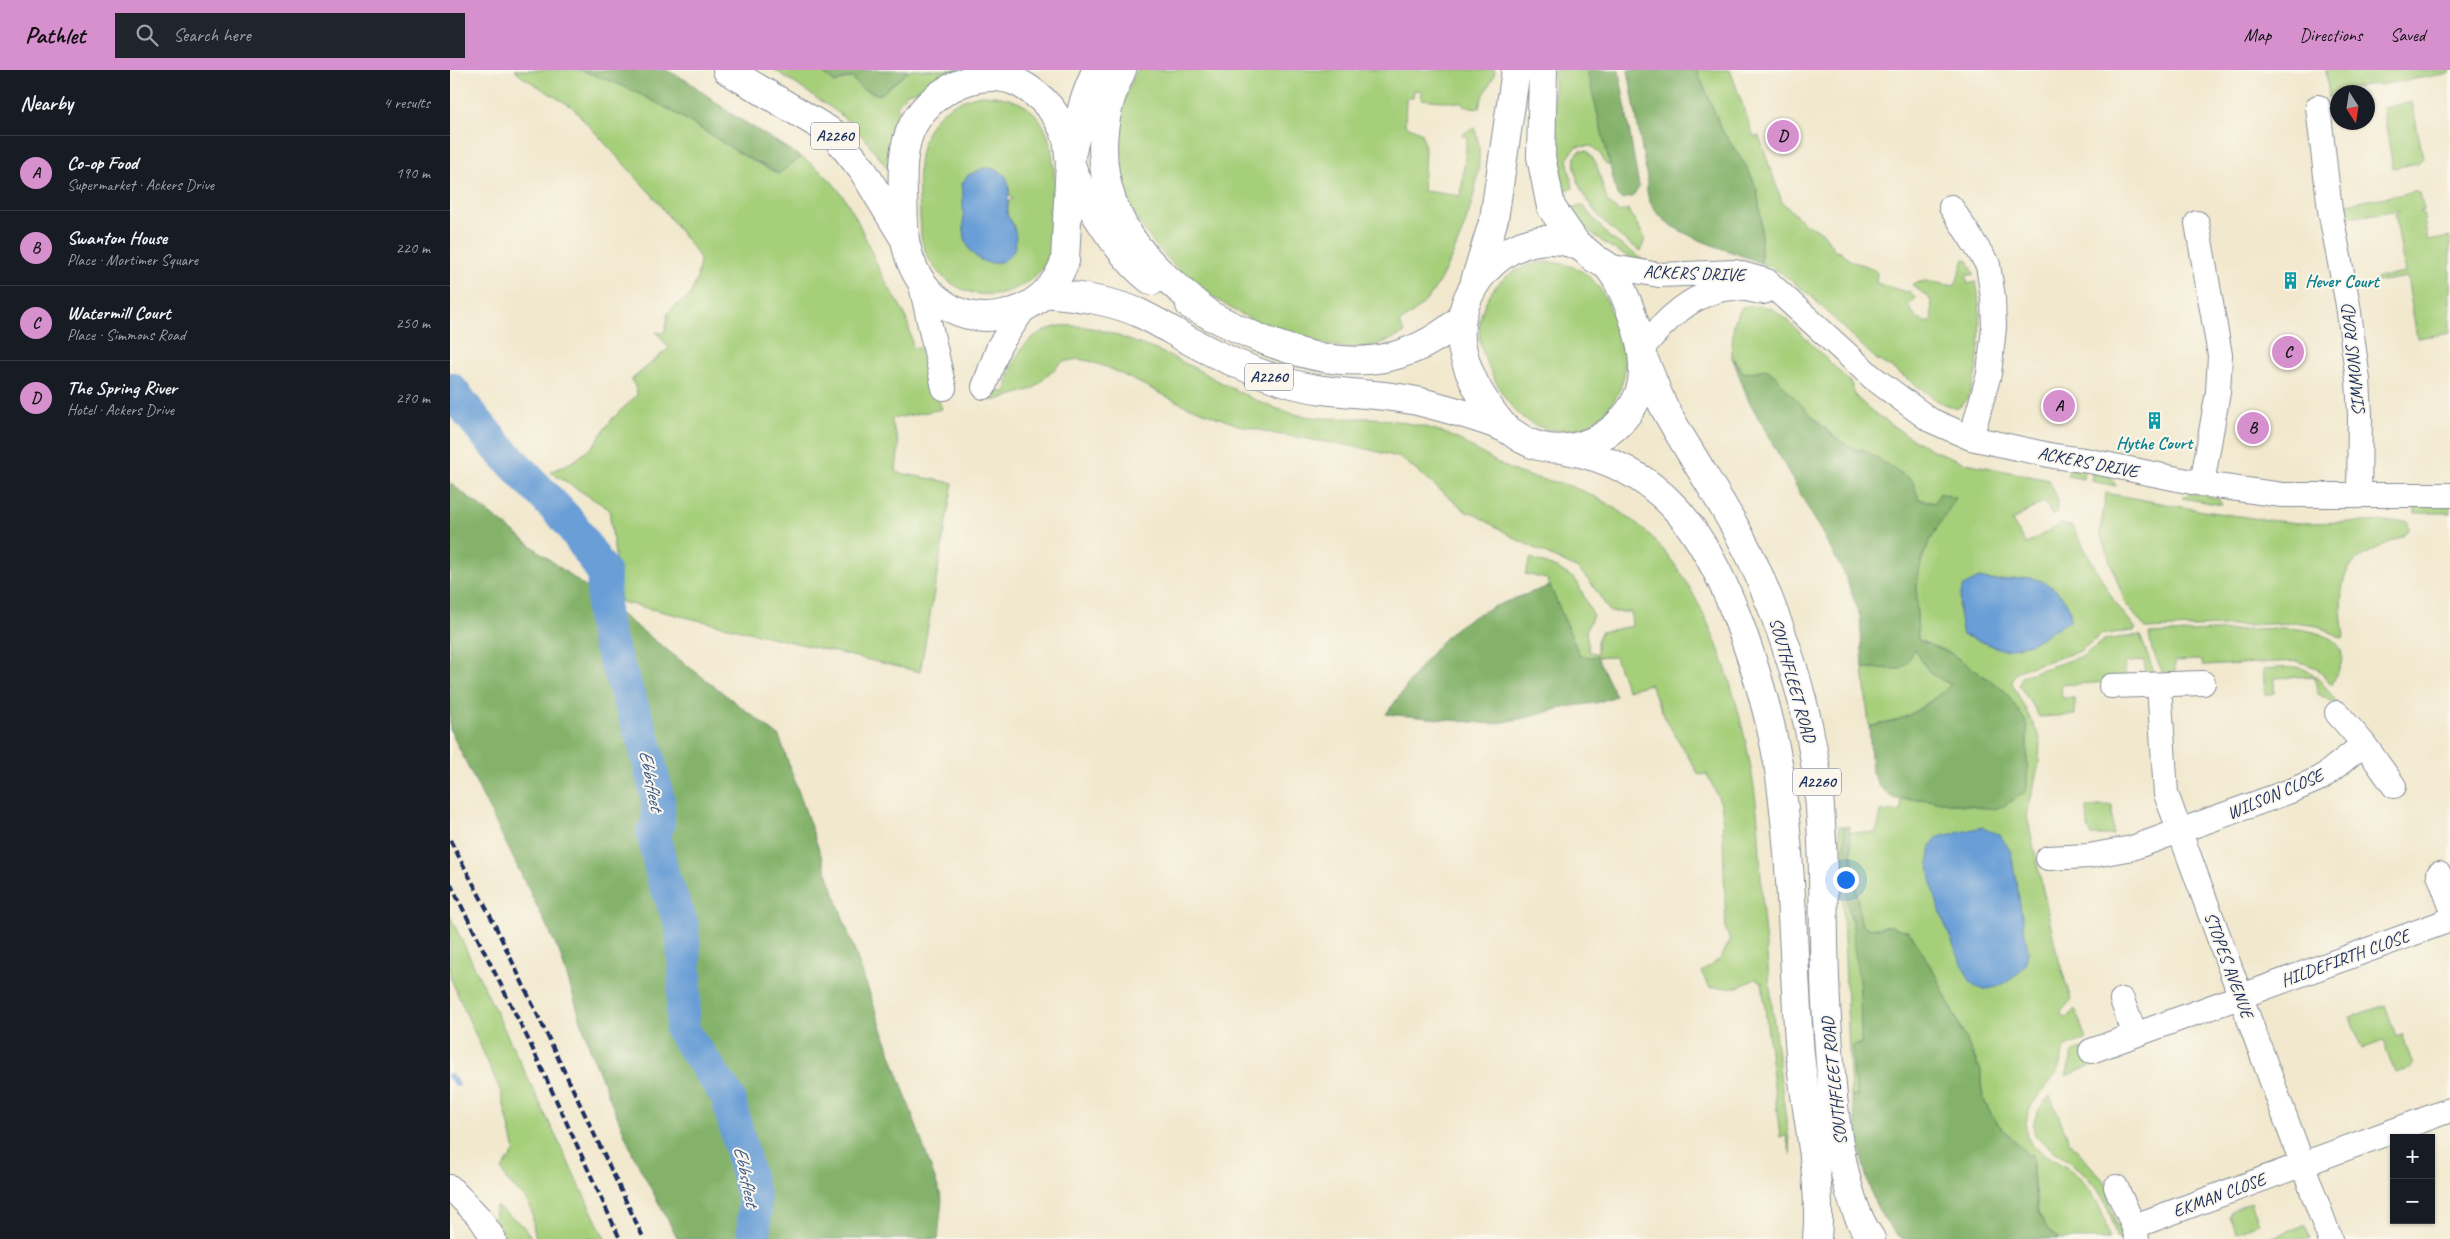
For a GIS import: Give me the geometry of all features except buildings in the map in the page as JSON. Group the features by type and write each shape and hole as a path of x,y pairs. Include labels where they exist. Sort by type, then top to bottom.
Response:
{"main road":[{"name":"A2260","path":"727,70 832,133 862,169 905,240"},
{"path":"1070,160 1084,101 1096,70"},
{"path":"1122,70 1113,89 1102,132 1104,167 1109,194 1122,225 1156,268 1212,317"},
{"path":"1504,427 1490,410 1472,378 1461,338 1462,318 1494,219 1516,70"},
{"path":"1543,70 1540,157 1551,207 1577,245 1608,266 1628,301 1642,353 1643,381 1640,393 1630,412 1605,436 1587,444 1562,449"},
{"path":"991,77 1012,80 1028,89 1048,105 1068,141 1070,160 1065,260 1061,272 1035,301 1002,315 980,316 963,314 948,307 922,285 913,269 905,240 904,152 913,125 927,105 956,85 991,77"},
{"name":"A2260","path":"1070,160 1085,195 1113,240 1145,276 1177,298 1212,317 1261,339 1306,354 1345,361 1364,362 1383,360 1423,344 1446,332 1462,318"},
{"path":"1475,281 1505,253 1517,247 1535,242 1577,245"},
{"name":"A2260","path":"1035,301 1095,300 1135,311 1214,354 1288,383 1326,392 1418,401 1504,427"},
{"name":"SOUTHFLEET ROAD","path":"1642,353 1664,406 1730,515 1748,551 1770,604 1793,670 1813,754 1819,802 1826,999 1839,1142 1856,1211 1871,1239"},
{"name":"SOUTHFLEET ROAD","path":"1504,427 1525,441 1547,448 1562,449 1610,461 1642,479 1673,505 1710,554 1726,590 1760,684 1782,784 1800,1061 1817,1188 1816,1239"}],"street":[{"name":"SIMMONS ROAD","path":"2318,107 2330,210 2348,305 2358,380 2360,415 2359,496"},
{"path":"1952,207 1988,265 1993,297 1994,327 1989,374 1971,438"},
{"path":"2197,223 2220,355 2218,392 2202,484"},
{"name":"ACKERS DRIVE","path":"1608,266 1659,275 1722,272 1746,273 1767,281 1788,298 1872,377 1930,420 1971,438 2202,484 2282,495 2450,495"},
{"path":"922,285 944,388"},
{"name":"ACKERS DRIVE","path":"1642,353 1654,334 1688,304 1701,296 1728,289 1776,290"},
{"path":"984,387 999,346 1035,301"},
{"path":"2111,686 2203,683"},
{"name":"STOPES AVENUE","path":"2159,685 2166,794 2330,1239"},
{"path":"2337,714 2364,744 2394,786"},
{"name":"WILSON CLOSE","path":"2048,858 2111,853 2293,790 2321,778 2364,744"},
{"path":"2439,874 2450,904"},
{"name":"HILDEFIRTH CLOSE","path":"2091,1051 2450,920"},
{"path":"2122,1000 2135,1035"},
{"name":"EKMAN CLOSE","path":"2116,1187 2126,1214 2136,1232 2303,1164 2450,1110"},
{"path":"450,1187 480,1218 494,1239"}],"green space":[{"path":"515,70 579,70 618,82 659,103 746,157 778,174 801,157 831,181 850,207 883,277 905,315 913,348 923,348 933,386 942,409 891,419 899,445 896,471 953,483 920,672 621,602 609,509 550,472 574,461 592,447 612,419 637,395 636,387 631,380 669,348 656,332 662,333 665,331 668,313 676,305 689,297 697,279 700,260 653,196 572,107 521,76"},
{"path":"579,70 666,70 688,81 730,113 801,157 778,174 770,168 746,157 663,106 601,77"},
{"path":"775,70 820,70 835,83 852,78 862,89 879,95 907,70 961,70 921,89 907,93 897,106 901,119 893,138 888,169 865,139 840,114"},
{"path":"820,70 907,70 908,72 880,95 862,89 852,78 845,78 835,83"},
{"path":"1137,70 1495,70 1479,108 1463,106 1463,103 1421,99 1422,91 1414,90 1413,98 1406,98 1405,125 1422,133 1425,149 1423,191 1461,196 1467,137 1461,135 1474,128 1479,145 1479,166 1475,189 1460,238 1440,280 1430,296 1416,311 1399,323 1405,333 1385,342 1365,347 1351,348 1317,343 1282,333 1247,317 1213,297 1182,273 1156,245 1135,216 1121,184 1116,155 1116,140 1121,111"},
{"path":"1554,70 1587,70 1610,165 1606,165 1600,153 1591,146 1576,147 1567,159 1573,188 1562,192 1554,133"},
{"path":"1587,70 1619,70 1639,187 1633,197 1621,199 1617,195"},
{"path":"1628,70 1697,70 1723,132 1748,169 1757,190 1761,219 1761,263 1684,233 1659,215 1651,204"},
{"path":"1697,70 1730,70 1754,137 1759,136 1782,202 1804,223 1822,232 1837,253 1840,250 1850,260 1868,267 1877,273 1876,283 1907,292 1910,291 1915,298 1908,306 1917,318 1927,323 1932,320 1931,302 1912,284 1925,281 1955,286 1964,259 1968,260 1974,274 1966,276 1968,284 1976,282 1978,294 1979,351 1972,388 1965,401 1956,409 1938,401 1898,372 1876,359 1811,296 1780,272 1761,263 1761,219 1757,190 1748,169 1723,132"},
{"path":"2326,70 2450,70 2450,73 2385,84 2330,85 2329,98"},
{"path":"981,95 1002,97 1019,103 1032,111 1041,122 1051,151 1054,168 1056,218 1053,248 1039,272 1028,282 1015,289 1001,293 987,295 973,293 952,284 934,267 926,252 921,236 919,169 921,149 928,131 939,115 956,103","holes":["987,168 993,169 1007,181 1010,197 1013,198 1009,201 1007,215 1014,225 1016,245 1001,262 990,263 976,257 966,241 963,183 968,175"]},
{"path":"2412,102 2423,158 2418,163 2393,168 2383,108"},
{"path":"1580,151 1587,151 1596,163 1607,201 1619,212 1628,209 1645,238 1641,251 1606,224 1586,199 1575,171 1575,157"},
{"path":"2415,192 2420,193 2424,210 2419,212 2423,214 2428,241 2450,237 2450,333 2417,338 2407,277 2377,282 2376,278 2405,273 2395,213 2399,212 2399,210 2349,218 2346,204"},
{"path":"1582,205 1609,237 1651,265 1628,256 1606,244 1586,228 1570,210"},
{"path":"1543,262 1572,266 1592,279 1606,299 1624,353 1625,362 1622,384 1611,405 1594,421 1574,429 1546,429 1534,425 1515,410 1493,376 1480,341 1479,326 1482,312 1487,299 1495,288 1504,278 1516,271 1529,265"},
{"path":"1759,306 1771,308 1787,320 1851,383 1856,397 1873,412 1912,439 1935,451 1966,463 2049,480 2058,500 2056,513 2052,515 2044,501 2012,521 2026,544 2060,524 2072,526 2114,601 2136,629 2134,631 2102,634 2080,651 2020,670 2013,677 2012,683 2040,738 2039,763 2027,816 2056,950 2071,1000 2060,1013 2066,1018 2075,1009 2086,1039 2065,1047 2057,1071 2030,1109 2026,1123 2026,1133 2029,1140 2039,1151 2080,1178 2097,1202 2109,1239 2062,1239 2053,1235 2046,1227 2037,1203 2032,1155 2028,1155 2001,1128 1988,1108 1981,1085 1981,1071 1936,976 1912,935 1907,931 1891,926 1869,929 1861,923 1849,832 1875,833 1881,811 1901,812 1900,799 1920,799 1984,808 2027,788 2027,726 2025,720 2000,687 1950,653 1918,640 1917,582 1919,571 1926,549 1955,498 1940,493 1935,503 1919,499 1912,480 1864,450 1853,448 1841,441 1813,417 1767,369 1744,373 1732,357 1734,323 1742,307","holes":["1979,578 2026,578 2042,581 2062,597 2067,604 2071,620 2030,644 2004,650 1963,635 1958,605"]},
{"path":"1060,326 1098,329 1171,356 1251,398 1282,411 1317,418 1386,419 1445,433 1519,473 1573,487 1601,500 1636,523 1662,548 1684,578 1703,613 1719,651 1743,730 1751,767 1759,833 1767,954 1779,1069 1791,1155 1786,1136 1780,1137 1762,982 1756,979 1738,987 1710,988 1701,972 1720,959 1730,941 1726,930 1722,808 1720,801 1707,774 1699,775 1665,718 1650,684 1627,690 1615,657 1582,658 1580,656 1547,579 1525,574 1531,558 1559,569 1576,580 1593,615 1586,631 1589,651 1597,655 1597,641 1601,632 1632,626 1631,612 1610,612 1591,583 1578,569 1518,540 1471,512 1468,513 1401,458 1363,448 1276,434 1238,425 1182,404 1109,368 1078,359 1062,362 1033,389 993,401 994,391 1006,392 1011,369 1016,358 1029,341 1048,329"},
{"path":"1732,357 1744,373 1766,369 1777,377 1829,433 1855,450 1864,450 1912,480 1919,499 1934,503 1940,493 1956,498 1926,549 1919,571 1917,582 1918,640 1950,653 2005,691 2025,720 2027,726 2027,788 2024,793 2004,806 1994,809 1920,799 1895,799 1880,787 1872,773 1869,726 1894,721 1913,713 1951,685 1930,673 1914,649 1907,663 1901,669 1863,668 1860,616 1844,573 1748,399"},
{"path":"2085,466 2083,479 2067,476 2069,470"},
{"path":"2093,467 2111,478 2116,486 2091,481"},
{"path":"450,483 779,736 942,1199 938,1239 678,1239 634,1157 592,1055 559,951 450,730"},
{"path":"2106,493 2204,511 2299,523 2408,521 2409,530 2404,535 2361,558 2350,567 2346,574 2342,591 2341,611 2344,637 2342,638 2318,626 2294,623 2146,629 2125,603 2100,533"},
{"path":"2189,493 2218,498 2222,505 2182,498"},
{"path":"2415,499 2450,506 2450,513 2415,513"},
{"path":"1550,586 1580,656 1597,657 1616,696 1596,703 1565,707 1530,717 1493,724 1386,714 1433,652 1459,625 1497,605"},
{"path":"2278,628 2307,630 2318,633 2335,642 2341,650 2342,659 2332,685 2317,668 2297,661 2203,666 2201,660 2175,661 2175,675 2164,675 2152,650 2149,634"},
{"path":"2140,635 2154,673 2146,676 2144,660 2125,663 2125,677 2109,682 2061,685 2062,698 2075,698 2075,715 2039,717 2019,685 2022,676 2083,656 2104,640"},
{"path":"1914,648 1930,673 1952,686 1905,717 1884,724 1869,726 1863,668 1901,669"},
{"path":"2295,667 2315,676 2339,705 2318,694 2314,676 2275,678 2274,693 2265,695 2263,669"},
{"path":"2112,805 2113,835 2091,835 2088,827 2087,807"},
{"path":"1839,826 1844,827 1847,903 1854,932 1860,988 1862,1043 1852,1046 1853,1076 1858,1095 1851,1096"},
{"path":"1849,826 1852,863 1861,923 1869,929 1891,926 1907,931 1912,935 1936,976 1981,1072 1981,1086 1988,1109 2001,1128 2028,1155 2032,1155 2034,1189 2039,1213 2051,1232 2060,1239 1903,1239 1890,1227 1880,1212 1865,1174 1851,1096 1858,1095 1853,1076 1852,1046 1861,1044 1860,988 1854,948 1853,923 1847,903 1844,827"},
{"path":"450,916 605,1239 537,1239 530,1206 524,1196 511,1185 504,1175 502,1169 515,1151 501,1092 450,977"},
{"path":"2385,1005 2396,1036 2402,1034 2413,1065 2411,1068 2395,1073 2383,1041 2362,1049 2350,1017"},
{"path":"2084,1048 2091,1066 2066,1076 2073,1052"},
{"path":"2050,1096 2069,1141 2110,1188 2108,1199 2119,1230 2127,1233 2126,1239 2117,1239 2104,1202 2088,1178 2036,1137 2034,1120 2042,1105"},
{"path":"2251,1202 2259,1223 2236,1233 2229,1216 2231,1211"},
{"path":"496,1206 522,1225 533,1239 505,1239 493,1223"},
{"path":"2305,1225 2311,1239 2267,1239"}],"water":[{"path":"984,168 995,169 1006,178 1009,191 1007,215 1015,230 1016,243 1012,253 1004,260 994,263 984,261 974,255 966,242 964,230 962,184 968,175"},
{"path":"1979,578 1997,580 2026,578 2042,581 2062,597 2067,604 2071,620 2030,644 2004,650 1963,635 1959,610 1961,592 1963,586"},
{"path":"1983,827 2000,835 2011,852 2028,951 2025,964 2017,975 1997,987 1989,989 1976,987 1971,983 1939,909 1929,865 1931,849 1938,837"}],"waterway":[{"name":"Ebbsfleet","path":"450,389 492,441 570,523 604,573 603,611 607,636 644,741 658,800 658,825 653,832 663,877 682,925 685,975 682,1030 728,1097 754,1200 754,1239"},
{"path":"450,1076 457,1084"}],"railway":[{"path":"450,840 493,921 644,1239"},
{"path":"450,883 529,1041 620,1239"}],"place":[{"name":"The Spring River","path":"1783,136"},
{"name":"Hever Court","path":"2291,281"},
{"name":"Watermill Court","path":"2288,352"},
{"name":"Co-op Food","path":"2059,406"},
{"name":"Hythe Court","path":"2154,420"},
{"name":"Swanton House","path":"2253,428"}]}
